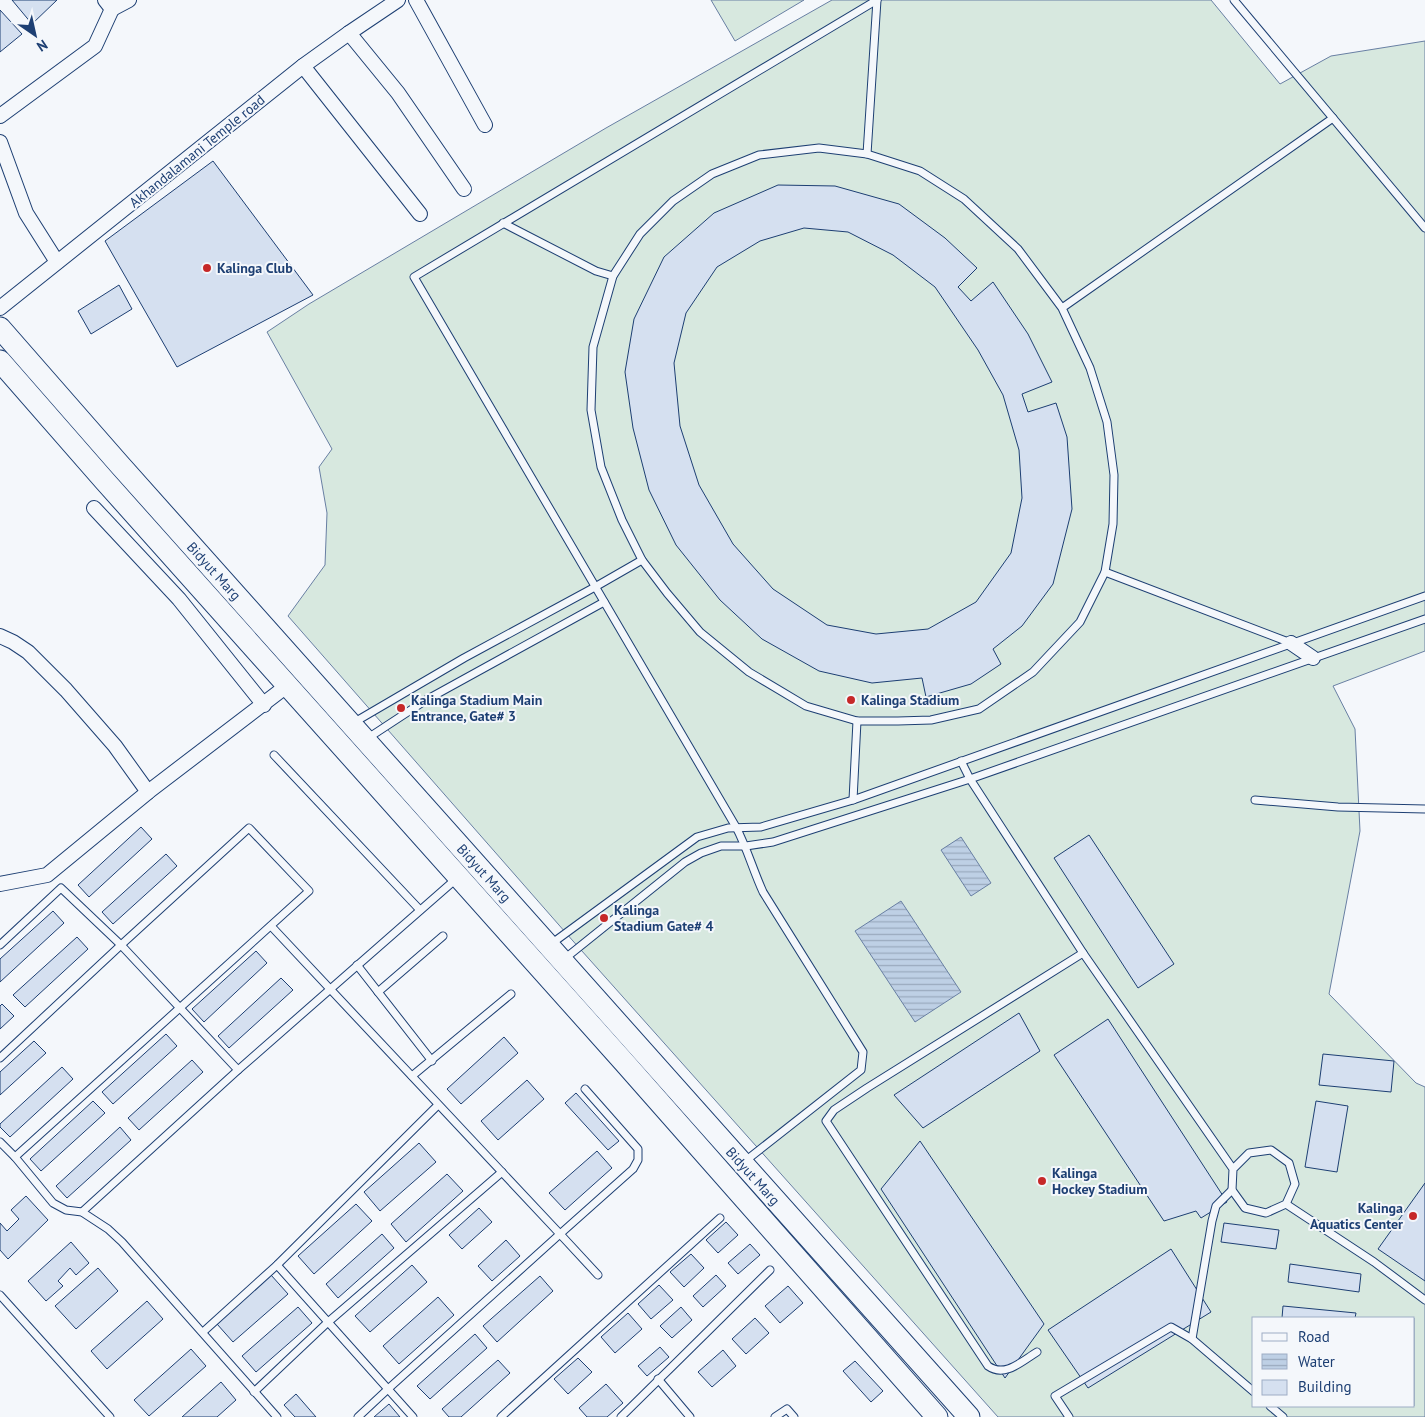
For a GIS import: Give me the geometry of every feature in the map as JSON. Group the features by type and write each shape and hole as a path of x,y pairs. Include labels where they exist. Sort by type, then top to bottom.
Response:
{"main road":[{"name":"Bidyut Marg","path":"0,328 119,464 969,1417"},
{"name":"Bidyut Marg","path":"0,361 937,1417"}],"street":[{"path":"0,116 95,46 109,4 129,0"},
{"name":"Akhandalamani Temple road","path":"0,308 303,66 398,0"},
{"path":"416,0 485,124"},
{"path":"349,33 398,93 464,189"},
{"path":"303,66 420,214"},
{"path":"0,142 26,213 57,262"},
{"path":"94,508 179,599 264,705"},
{"path":"0,636 14,642 28,652 54,677 115,746 148,792"},
{"path":"1290,643 1312,658"},
{"path":"0,884 47,875 148,792 288,685"}],"lane":[{"path":"867,154 877,0"},
{"path":"742,1163 861,1070 862,1052 763,892 755,876 746,846 736,827 414,276 877,0"},
{"path":"1234,0 1425,228"},
{"path":"1062,308 1333,118"},
{"path":"819,148 867,154 920,171 964,199 1018,249 1062,308 1090,368 1107,422 1114,485 1113,524 1105,572 1080,622 1033,672 979,708 931,720 898,722 857,721 806,706 749,672 700,632 642,560 622,520 601,467 591,410 592,347 613,276 640,234 673,201 712,174 759,154 819,148"},
{"path":"503,223 596,271 613,276"},
{"path":"351,724 464,658 642,560"},
{"path":"1105,572 1290,643"},
{"path":"555,953 697,837 714,831 736,827 761,827 852,800 1425,596"},
{"path":"365,740 426,700 604,602"},
{"path":"555,953 685,862 701,853 721,846 746,846 772,842 970,779 1425,620"},
{"path":"852,800 857,721"},
{"path":"274,755 420,910"},
{"path":"960,761 1083,953 1233,1169 1232,1190 1245,1208 1266,1213 1286,1204 1295,1184 1289,1163 1271,1150 1249,1153 1233,1169"},
{"path":"1255,800 1338,807 1425,809"},
{"path":"0,1058 249,828 309,891 15,1157"},
{"path":"82,1212 238,1070 458,877"},
{"path":"0,946 61,888 121,945 238,1070"},
{"path":"271,926 331,988 438,1106 598,1274"},
{"path":"378,992 442,936"},
{"path":"1037,1352 1006,1371 994,1370 988,1366 826,1121 834,1110 867,1088 1083,953"},
{"path":"357,965 432,1061"},
{"path":"412,1076 512,994"},
{"path":"358,1417 633,1169 638,1160 638,1149 585,1089"},
{"path":"203,1332 276,1265 438,1106"},
{"path":"0,1142 53,1203 66,1210 82,1212 108,1228 277,1417"},
{"path":"254,1392 327,1323 502,1172"},
{"path":"1192,1339 1216,1206 1232,1190"},
{"path":"1286,1204 1374,1262 1425,1300"},
{"path":"501,1417 720,1218"},
{"path":"276,1265 414,1417"},
{"path":"620,1417 770,1270"},
{"path":"0,1295 110,1417"},
{"path":"1069,1417 1055,1396 1170,1327 1192,1339 1252,1390"},
{"path":"658,1379 690,1417"},
{"path":"1271,1407 1283,1417"},
{"path":"775,1417 787,1409 794,1417"}],"shaded area":[{"path":"711,0 804,0 735,41"},
{"name":"Kalinga Stadium","path":"832,0 1211,0 1280,84 1331,56 1425,41 1425,651 1333,686 1355,729 1360,831 1329,994 1416,1083 1425,1087 1425,1417 998,1417 573,941 288,616 325,565 327,513 319,467 332,449 267,332 309,304 606,128"}],"water":[{"path":"961,837 991,883 971,896 941,850"},
{"path":"901,901 961,992 915,1022 855,931"}],"building":[{"path":"12,0 57,0 32,24"},
{"path":"0,10 22,34 0,52"},
{"name":"Kalinga Club","path":"213,161 313,295 177,367 105,241"},
{"path":"778,185 835,186 899,204 945,238 977,268 958,287 971,301 993,282 1028,334 1052,382 1022,394 1028,412 1056,403 1067,437 1072,509 1053,584 1022,626 993,649 1001,664 971,684 926,697 922,678 872,683 819,671 762,639 720,600 676,545 649,490 633,428 625,372 634,319 664,257 714,213","holes":["804,228 848,232 893,255 935,287 978,350 1003,395 1019,450 1022,498 1011,553 976,602 928,629 876,634 827,625 773,589 733,544 699,485 680,426 674,363 686,313 717,267 760,241"]},
{"path":"119,285 132,309 91,334 78,311"},
{"path":"141,827 152,839 89,897 78,885"},
{"path":"1089,835 1174,964 1138,988 1054,858"},
{"path":"166,854 177,866 113,924 102,912"},
{"path":"53,911 64,923 0,982 0,959"},
{"path":"77,937 88,949 25,1007 13,995"},
{"path":"256,951 267,963 204,1022 192,1009"},
{"path":"281,978 293,990 229,1048 218,1036"},
{"path":"2,1004 14,1016 0,1029 0,1006"},
{"path":"1019,1013 1040,1051 923,1128 894,1095"},
{"path":"1108,1019 1227,1202 1201,1218 1196,1211 1164,1221 1054,1055"},
{"path":"166,1034 177,1046 113,1104 102,1092"},
{"path":"504,1037 518,1053 461,1104 447,1089"},
{"path":"34,1041 46,1053 0,1095 0,1072"},
{"path":"1323,1054 1394,1061 1391,1092 1319,1085"},
{"path":"192,1060 203,1072 139,1130 128,1118"},
{"path":"62,1067 73,1079 10,1137 0,1127 0,1124"},
{"path":"527,1080 544,1099 498,1140 481,1121"},
{"path":"576,1093 619,1141 608,1150 565,1103"},
{"path":"93,1101 105,1113 41,1171 30,1159"},
{"path":"1316,1101 1348,1106 1337,1172 1305,1167"},
{"path":"120,1127 131,1140 67,1198 56,1186"},
{"path":"920,1141 1044,1324 1005,1378 881,1189"},
{"path":"419,1143 436,1162 380,1211 364,1192"},
{"path":"597,1151 612,1168 565,1210 549,1193"},
{"path":"447,1174 463,1191 406,1242 391,1224"},
{"name":"Kalinga Aquatics Center","path":"1425,1183 1425,1281 1378,1249"},
{"path":"26,1196 48,1220 8,1259 0,1250 0,1223 7,1231 19,1219 11,1210"},
{"path":"356,1204 372,1221 314,1274 298,1256"},
{"path":"479,1208 492,1222 462,1249 449,1235"},
{"path":"726,1222 738,1235 718,1253 706,1240"},
{"path":"1224,1223 1279,1230 1276,1249 1221,1242"},
{"path":"382,1234 394,1248 338,1298 326,1284"},
{"path":"506,1240 520,1256 492,1281 478,1266"},
{"path":"71,1242 89,1263 76,1275 70,1268 58,1281 63,1286 46,1301 28,1281"},
{"path":"750,1244 760,1255 738,1274 728,1263"},
{"path":"1171,1249 1211,1312 1088,1388 1048,1330"},
{"path":"691,1254 704,1268 684,1287 670,1272"},
{"path":"1290,1264 1361,1274 1359,1292 1288,1282"},
{"path":"412,1265 427,1282 370,1332 355,1316"},
{"path":"98,1268 118,1291 76,1329 55,1306"},
{"path":"271,1275 288,1294 233,1342 217,1324"},
{"path":"716,1275 726,1286 703,1307 693,1296"},
{"path":"540,1276 553,1291 497,1342 483,1326"},
{"path":"659,1285 673,1300 651,1319 638,1304"},
{"path":"788,1286 803,1303 780,1323 765,1306"},
{"path":"438,1297 454,1315 399,1364 383,1346"},
{"path":"147,1301 163,1319 107,1369 91,1351"},
{"path":"1283,1306 1356,1313 1355,1317 1282,1317"},
{"path":"298,1307 312,1323 256,1372 242,1356"},
{"path":"681,1307 692,1320 672,1338 660,1326"},
{"path":"628,1313 642,1329 615,1353 601,1337"},
{"path":"755,1318 769,1333 746,1354 732,1339"},
{"path":"475,1334 487,1348 430,1399 417,1386"},
{"path":"660,1347 669,1357 647,1376 638,1366"},
{"path":"191,1349 206,1366 149,1416 134,1400"},
{"path":"723,1350 736,1366 712,1387 698,1372"},
{"path":"578,1358 592,1372 568,1394 554,1379"},
{"path":"498,1360 510,1373 461,1417 449,1417 442,1409"},
{"path":"855,1361 883,1391 871,1402 843,1371"},
{"path":"221,1382 236,1400 217,1417 182,1417"},
{"path":"606,1384 623,1403 607,1417 587,1417 579,1408"},
{"path":"296,1394 316,1417 295,1417 284,1405"},
{"path":"389,1404 400,1417 374,1417"}],"place":[{"name":"Kalinga Club","path":"207,268"},
{"name":"Kalinga Stadium","path":"851,700"},
{"name":"Kalinga Stadium Main Entrance, Gate# 3","path":"401,708"},
{"name":"Kalinga Stadium Gate# 4","path":"604,918"},
{"name":"Kalinga Hockey Stadium","path":"1042,1181"},
{"name":"Kalinga Aquatics Center","path":"1413,1216"}]}
